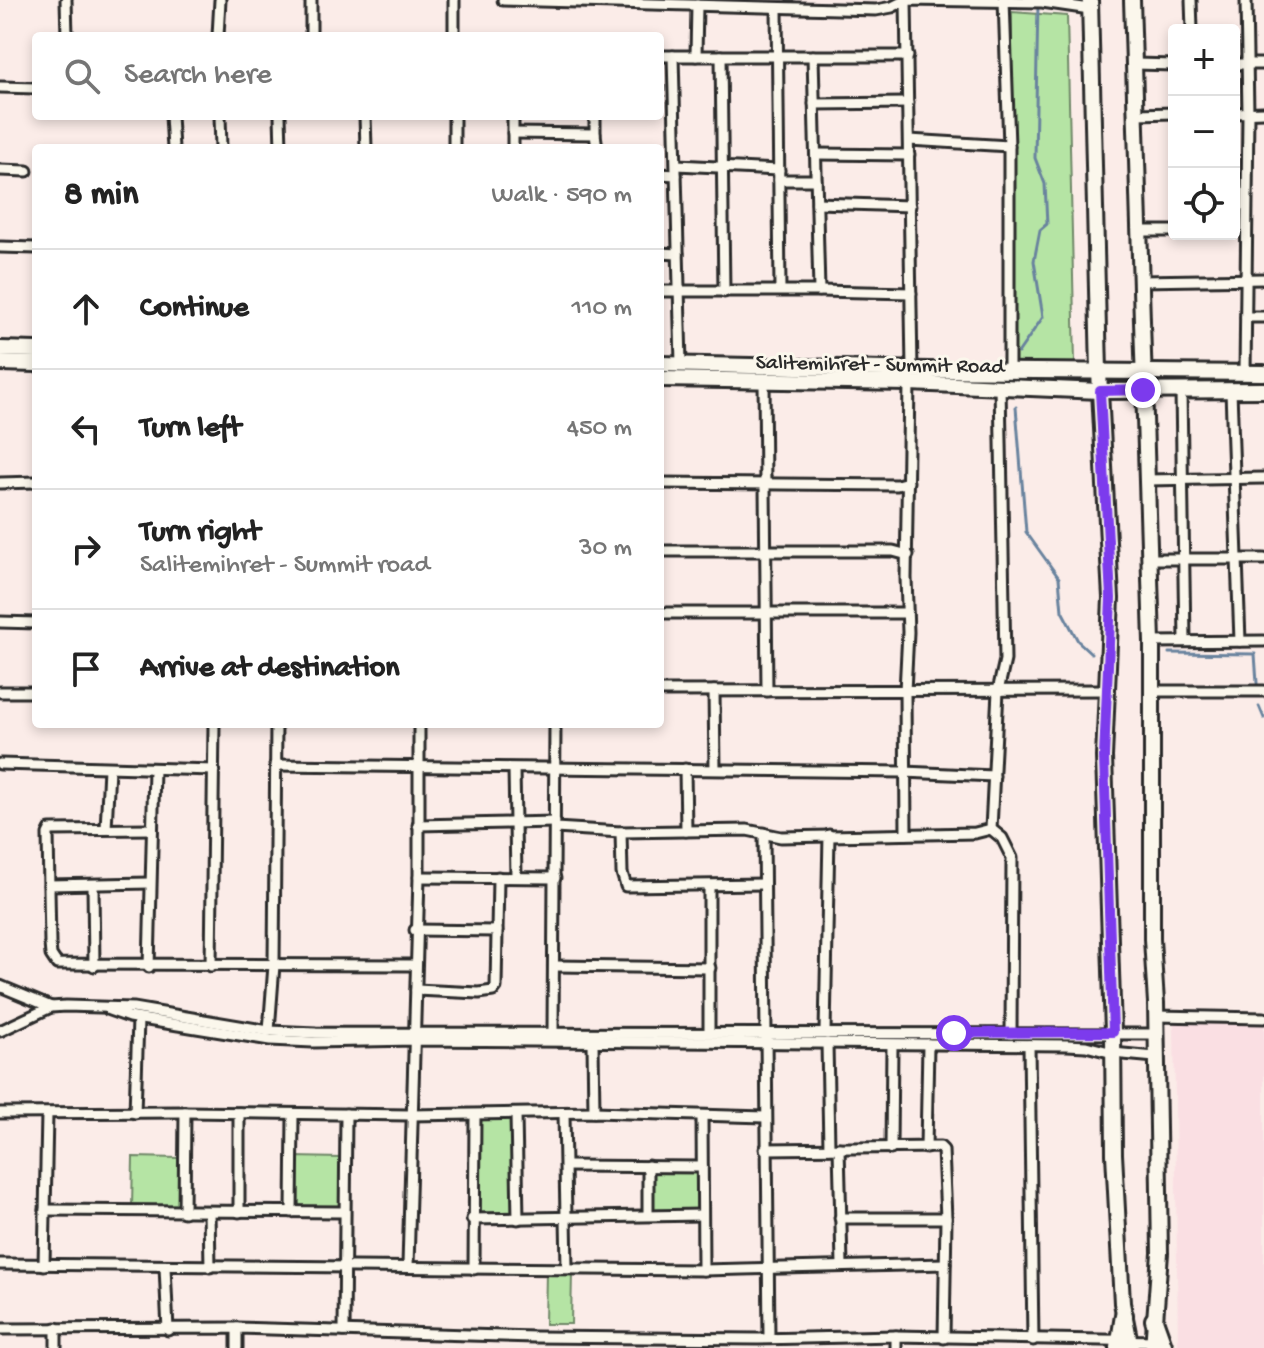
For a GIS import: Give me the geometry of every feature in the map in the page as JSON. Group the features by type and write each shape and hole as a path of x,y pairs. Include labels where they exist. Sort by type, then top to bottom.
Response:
{"highway":[{"path":"1124,1315 1124,1344"},
{"path":"1154,1320 1158,1345"}],"main road":[{"path":"1132,0 1152,642 1152,939 1160,1253 1154,1320"},
{"path":"1090,5 1099,372 1111,598 1104,757 1114,1154 1124,1315"},
{"path":"0,349 32,350"},
{"path":"0,363 32,364"},
{"path":"664,364 910,377"},
{"name":"Salitemihret - Summit Road","path":"910,377 928,370 1009,369 1264,373"},
{"name":"Salitemihret - Summit Road","path":"664,379 764,381 910,377 1100,391"},
{"path":"1100,391 1264,390"}],"street":[{"path":"66,0 67,32"},
{"path":"218,32 220,0"},
{"path":"311,0 311,32"},
{"path":"454,0 454,32"},
{"path":"503,0 876,10 906,0 1090,5"},
{"path":"906,0 911,293 904,772 906,834"},
{"path":"1191,0 1192,24"},
{"path":"1245,374 1246,0"},
{"path":"1004,1 1009,146 1009,369"},
{"path":"696,56 697,5"},
{"path":"777,8 780,290"},
{"path":"664,56 908,56"},
{"path":"673,56 681,364"},
{"path":"721,56 724,292"},
{"path":"813,56 819,291"},
{"path":"1135,64 1168,65"},
{"path":"1240,64 1264,64"},
{"path":"0,87 32,88"},
{"path":"664,97 673,98"},
{"path":"814,104 908,103"},
{"path":"1240,113 1264,112"},
{"path":"1137,114 1168,113"},
{"path":"171,120 173,144"},
{"path":"220,120 221,144"},
{"path":"280,120 281,144"},
{"path":"365,120 366,144"},
{"path":"454,120 454,144"},
{"path":"513,120 513,144"},
{"path":"595,120 596,144"},
{"path":"513,133 595,134"},
{"path":"909,140 1009,146"},
{"path":"816,154 909,155"},
{"path":"664,173 723,167 816,180"},
{"path":"0,170 27,171"},
{"path":"817,203 910,206"},
{"path":"1139,231 1168,231"},
{"path":"1240,232 1246,232"},
{"path":"0,247 32,248"},
{"path":"664,253 678,254"},
{"path":"1140,281 1264,279"},
{"path":"664,291 911,293"},
{"path":"1246,317 1264,317"},
{"path":"764,381 767,691"},
{"path":"1000,386 1005,660 998,691 991,829 1007,845 1012,858 1011,1034"},
{"path":"1231,391 1240,641"},
{"path":"1181,392 1185,640"},
{"path":"1146,480 1264,478"},
{"path":"0,483 32,482"},
{"path":"664,483 897,485 908,482"},
{"path":"664,551 893,551 908,555"},
{"path":"1149,559 1264,559"},
{"path":"664,613 907,613"},
{"path":"0,622 32,623"},
{"path":"1152,642 1264,641"},
{"path":"664,691 1109,690"},
{"path":"714,691 715,769"},
{"path":"1152,691 1264,691"},
{"path":"0,692 32,692"},
{"path":"211,966 214,728"},
{"path":"269,1031 274,965 276,728"},
{"path":"408,1266 415,930 419,877 419,728"},
{"path":"553,1033 555,728"},
{"path":"0,764 214,770"},
{"path":"275,765 715,769 994,776"},
{"path":"106,829 109,768"},
{"path":"149,967 154,769"},
{"path":"514,769 516,877"},
{"path":"685,769 686,831"},
{"path":"418,825 515,823 621,832 747,830 773,837 975,833 991,829"},
{"path":"151,829 50,830 50,944 53,960 62,966 415,965"},
{"path":"621,832 622,873 626,886 764,884"},
{"path":"761,1342 766,1267 764,833"},
{"path":"825,1032 829,835"},
{"path":"419,877 555,878"},
{"path":"416,990 479,993 493,991 496,987 498,877"},
{"path":"49,885 150,883"},
{"path":"93,885 94,966"},
{"path":"709,886 709,1032"},
{"path":"415,930 497,931"},
{"path":"555,966 710,968"},
{"path":"0,986 51,1007 142,1009 269,1031 593,1043 1086,1046 1113,1053 1155,1057"},
{"path":"0,1031 51,1007"},
{"path":"106,1009 138,1019 270,1040 553,1033 1155,1034"},
{"path":"1155,1016 1264,1018"},
{"path":"135,1113 138,1019"},
{"path":"593,1043 594,1112"},
{"path":"827,1043 842,1265"},
{"path":"926,1148 928,1044"},
{"path":"891,1149 892,1045"},
{"path":"1029,1045 1033,1340"},
{"path":"184,1212 185,1112"},
{"path":"0,1113 516,1115 594,1112 765,1117"},
{"path":"239,1113 239,1212"},
{"path":"44,1265 47,1114"},
{"path":"292,1212 293,1114"},
{"path":"344,1331 346,1114"},
{"path":"564,1114 567,1268"},
{"path":"474,1269 475,1115"},
{"path":"516,1115 518,1219"},
{"path":"702,1116 703,1270"},
{"path":"765,1149 940,1147 943,1150 946,1218 944,1338"},
{"path":"566,1166 702,1167"},
{"path":"648,1166 648,1214"},
{"path":"45,1210 344,1212"},
{"path":"209,1212 210,1267"},
{"path":"472,1219 702,1215"},
{"path":"840,1218 946,1218"},
{"path":"0,1264 703,1270 945,1264"},
{"path":"165,1267 168,1330"},
{"path":"56,1328 56,1348"},
{"path":"237,1328 237,1348"},
{"path":"0,1329 237,1328 761,1342 814,1337 896,1336 944,1338 983,1344 1033,1340 1158,1345"},
{"path":"896,1336 896,1348"},
{"path":"535,1337 535,1348"},
{"path":"814,1337 814,1348"}],"shaded area":[{"path":"1174,1023 1264,1023 1264,1348 1178,1348"}],"green space":[{"path":"1012,12 1067,16 1075,363 1012,364"},
{"path":"514,1119 514,1214 475,1214 477,1120"},
{"path":"133,1157 180,1158 180,1209 132,1208"},
{"path":"294,1157 341,1158 340,1209 293,1209"},
{"path":"651,1167 700,1167 700,1210 651,1210"},
{"path":"546,1272 572,1272 571,1324 545,1324"}],"waterway":[{"path":"1018,353 1043,317 1034,261 1040,230 1047,224 1045,184 1035,158 1038,4"},
{"path":"1016,407 1026,532 1059,578 1062,611 1078,641 1091,653"},
{"path":"1169,653 1255,654 1257,683"},
{"path":"1259,706 1264,718"}],"route":[{"path":"954,1033 1113,1032 1104,757 1111,598 1100,391 1143,390"}]}
